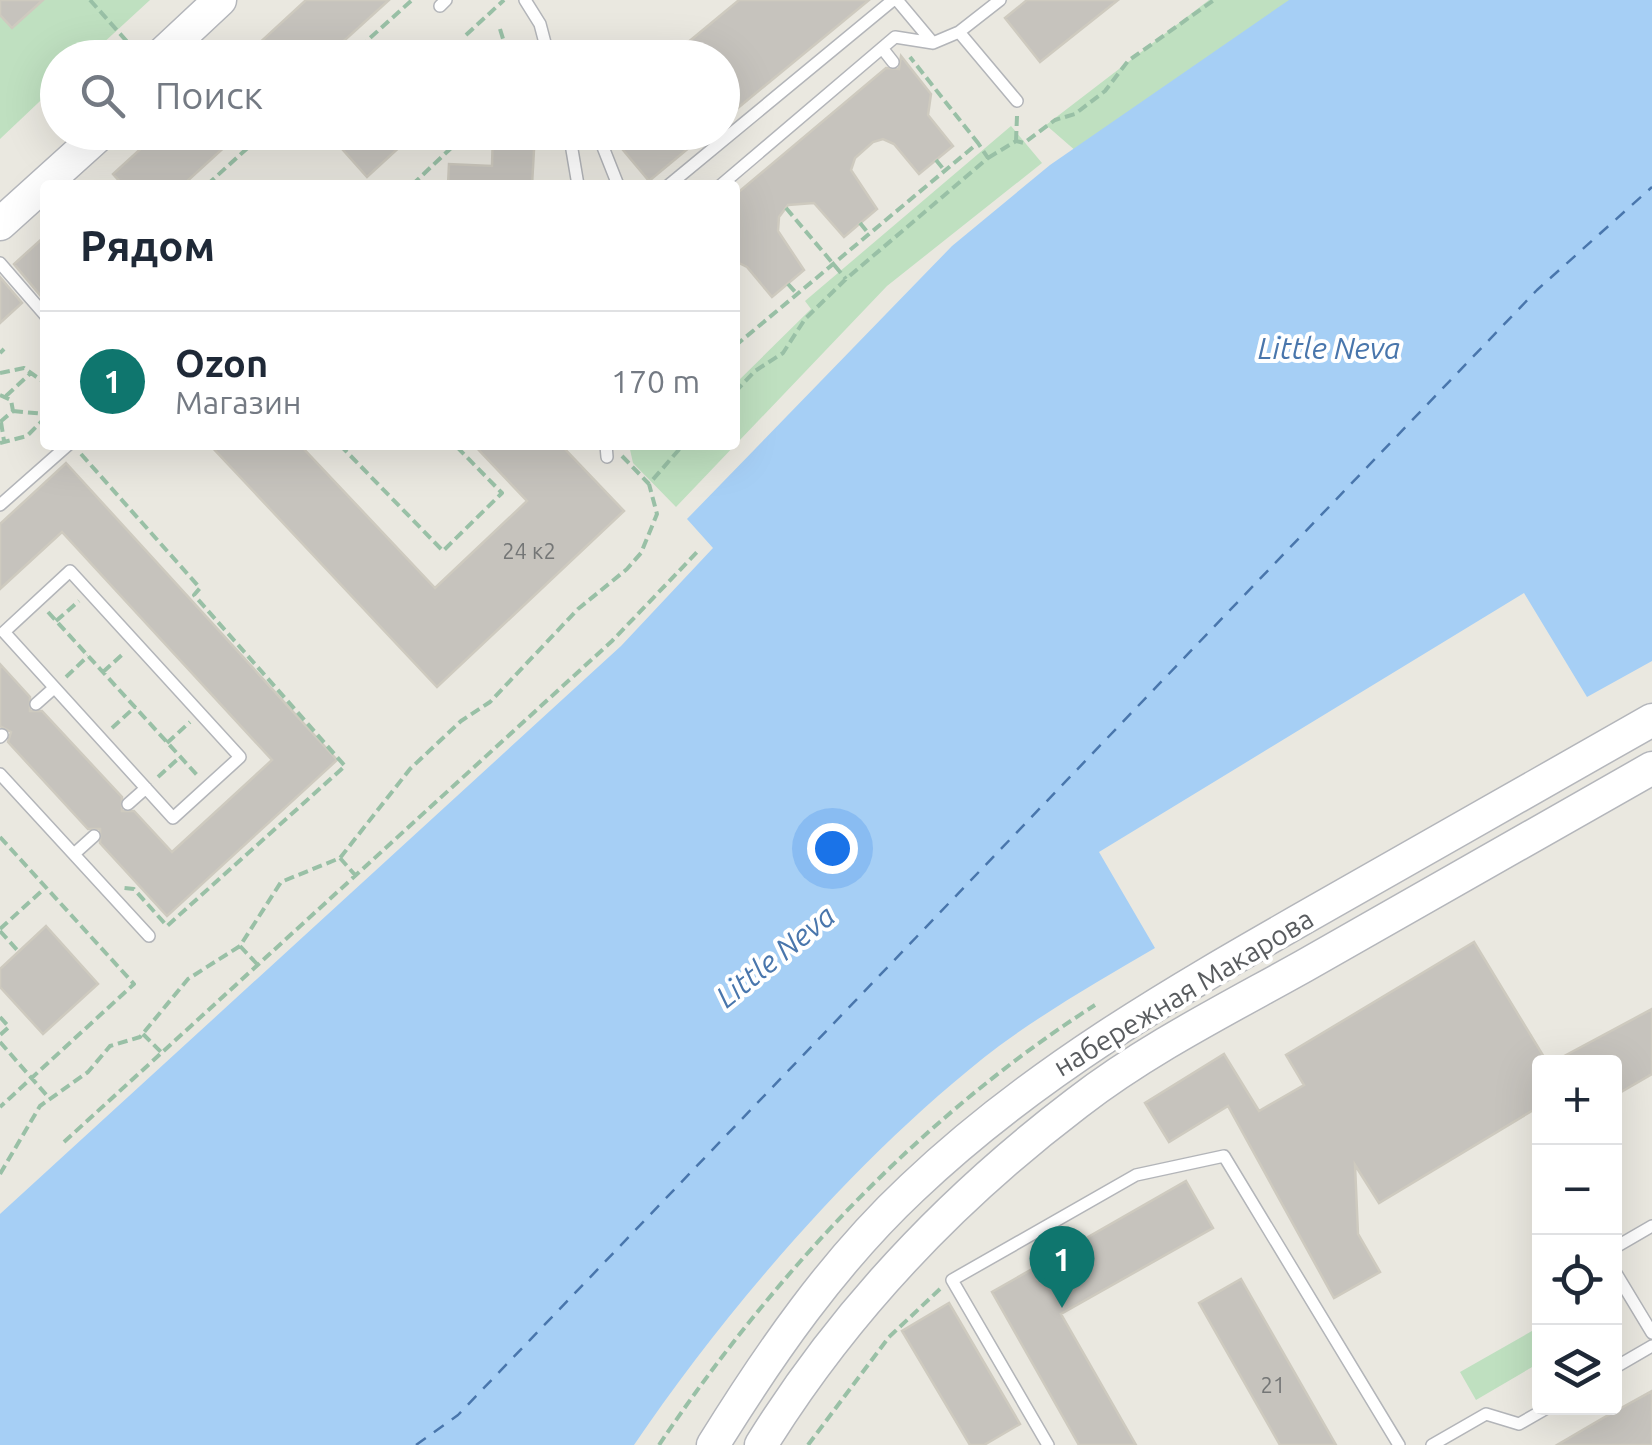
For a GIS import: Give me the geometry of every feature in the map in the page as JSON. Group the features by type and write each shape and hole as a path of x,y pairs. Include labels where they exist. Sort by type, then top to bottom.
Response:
{"main road":[{"path":"162,40 220,0"},
{"path":"205,40 248,0"},
{"path":"0,199 54,150"},
{"path":"49,180 82,150"},
{"path":"0,224 40,188"},
{"name":"набережная Макарова","path":"714,1445 807,1306 910,1190 1055,1068 1140,1011 1652,720"},
{"name":"набережная Макарова","path":"761,1445 840,1332 940,1220 1079,1101 1160,1048 1652,768"}],"lane":[{"path":"526,0 544,40"},
{"path":"740,127 895,0 933,44"},
{"path":"727,180 895,37 933,44 960,32 1000,0"},
{"path":"960,32 1018,100"},
{"path":"882,48 893,62"},
{"path":"571,150 577,180"},
{"path":"604,150 616,180"},
{"path":"675,180 712,150"},
{"path":"749,162 759,174"},
{"path":"0,262 40,309"},
{"path":"0,505 70,450"},
{"path":"70,572 240,757 174,818 4,632 38,601 70,572"},
{"path":"36,704 54,688"},
{"path":"0,774 149,936"},
{"path":"128,804 146,788"},
{"path":"74,854 94,836"},
{"path":"1048,1445 952,1280 1136,1175 1224,1156 1398,1445"},
{"path":"1622,1243 1652,1226"},
{"path":"1622,1283 1652,1333"},
{"path":"1622,1363 1652,1346"},
{"path":"1432,1445 1486,1414 1519,1424 1534,1415"}],"path":[{"path":"90,0 132,40"},
{"path":"368,40 412,0"},
{"path":"466,35 504,0"},
{"path":"740,387 755,371 783,353 805,318 846,279 988,158 1016,142 1024,142 1056,120 1075,114 1106,91 1122,67 1214,0"},
{"path":"500,29 503,40"},
{"path":"895,37 988,158"},
{"path":"1016,142 1018,100"},
{"path":"740,342 978,143"},
{"path":"212,180 245,150"},
{"path":"417,180 449,150"},
{"path":"936,160 945,171"},
{"path":"786,208 846,279"},
{"path":"860,224 869,234"},
{"path":"788,284 797,294"},
{"path":"0,373 14,368 34,371 40,378"},
{"path":"34,371 3,395 13,411 40,415"},
{"path":"13,411 0,422 2,442 27,436 40,422"},
{"path":"70,450 80,453 200,588"},
{"path":"345,450 443,550 502,493 461,450"},
{"path":"0,1174 29,1122 49,1098 88,1072 110,1046 143,1034 177,989 240,946 281,882 340,858 410,769 461,722 490,702 578,609 641,553 657,514 649,484 610,450"},
{"path":"649,484 680,450"},
{"path":"64,1142 612,641 700,549"},
{"path":"56,622 89,592"},
{"path":"38,601 208,787"},
{"path":"103,672 136,643"},
{"path":"54,688 88,656"},
{"path":"101,738 135,707"},
{"path":"167,742 200,713"},
{"path":"146,788 180,757"},
{"path":"0,836 134,984 0,1107"},
{"path":"340,858 356,876"},
{"path":"18,952 0,930 46,887"},
{"path":"240,946 258,965"},
{"path":"0,1016 9,1026 0,1035"},
{"path":"143,1034 161,1053"},
{"path":"0,1042 49,1098"},
{"path":"808,1445 889,1337 952,1280"}],"green space":[{"path":"0,0 150,0 106,40 40,40 40,101 0,139"},
{"path":"1209,0 1292,0 1077,152 1046,125"},
{"path":"1011,126 1042,163 887,286 740,440 740,379 811,309 805,301"},
{"path":"630,450 730,450 676,507 633,463"},
{"path":"1532,1331 1532,1367 1476,1400 1460,1372"}],"water":[{"name":"Little Neva","path":"1289,0 1652,0 1652,661 1587,697 1524,593 1099,852 1155,948 999,1046 899,1132 849,1180 755,1285 634,1445 0,1445 0,1214 621,646 713,548 687,519 952,246 1050,165"}],"building":[{"path":"0,0 43,0 12,28 0,15"},
{"path":"306,0 389,0 345,40 263,40"},
{"path":"739,0 869,0 740,106 740,40 691,40"},
{"path":"1027,0 1118,0 1040,62 1005,18"},
{"path":"901,56 931,94 928,115 953,146 919,174 894,144 883,139 873,142 855,158 851,170 877,209 844,237 814,203 788,205 779,217 778,231 804,270 772,297 740,264 740,191 886,68 899,69"},
{"path":"139,150 221,150 188,180 118,180 113,174"},
{"path":"343,150 396,150 367,177"},
{"path":"492,150 534,150 532,180 448,180 449,164 492,166"},
{"path":"623,150 686,150 650,180"},
{"path":"40,241 40,295 14,264"},
{"path":"0,277 22,303 0,323"},
{"path":"215,450 305,450 435,588 527,501 479,450 566,450 624,511 437,687"},
{"path":"66,463 337,760 167,916 100,843 100,829 88,829 8,742 11,732 0,726 0,664 30,697 30,711 42,711 122,797 122,811 134,811 172,852 272,760 62,532 0,589 0,524"},
{"path":"46,926 98,984 43,1034 0,987 0,969"},
{"path":"1474,942 1543,1055 1532,1055 1532,1111 1379,1203 1355,1165 1358,1234 1380,1272 1334,1298 1228,1106 1169,1142 1145,1103 1224,1054 1259,1111 1304,1085 1286,1055"},
{"path":"1652,1009 1652,1074 1622,1091 1622,1055 1566,1055"},
{"path":"1186,1181 1213,1228 1061,1314 1136,1445 1079,1445 992,1292"},
{"path":"1241,1279 1336,1445 1280,1445 1199,1303"},
{"path":"949,1303 1020,1424 984,1445 970,1445 902,1331"},
{"path":"1652,1391 1652,1445 1557,1445 1608,1415 1622,1415 1622,1408"}],"ferry route":[{"path":"416,1445 458,1415 1537,290 1652,187"}],"place":[{"name":"Ozon","path":"1062,1308"}]}
